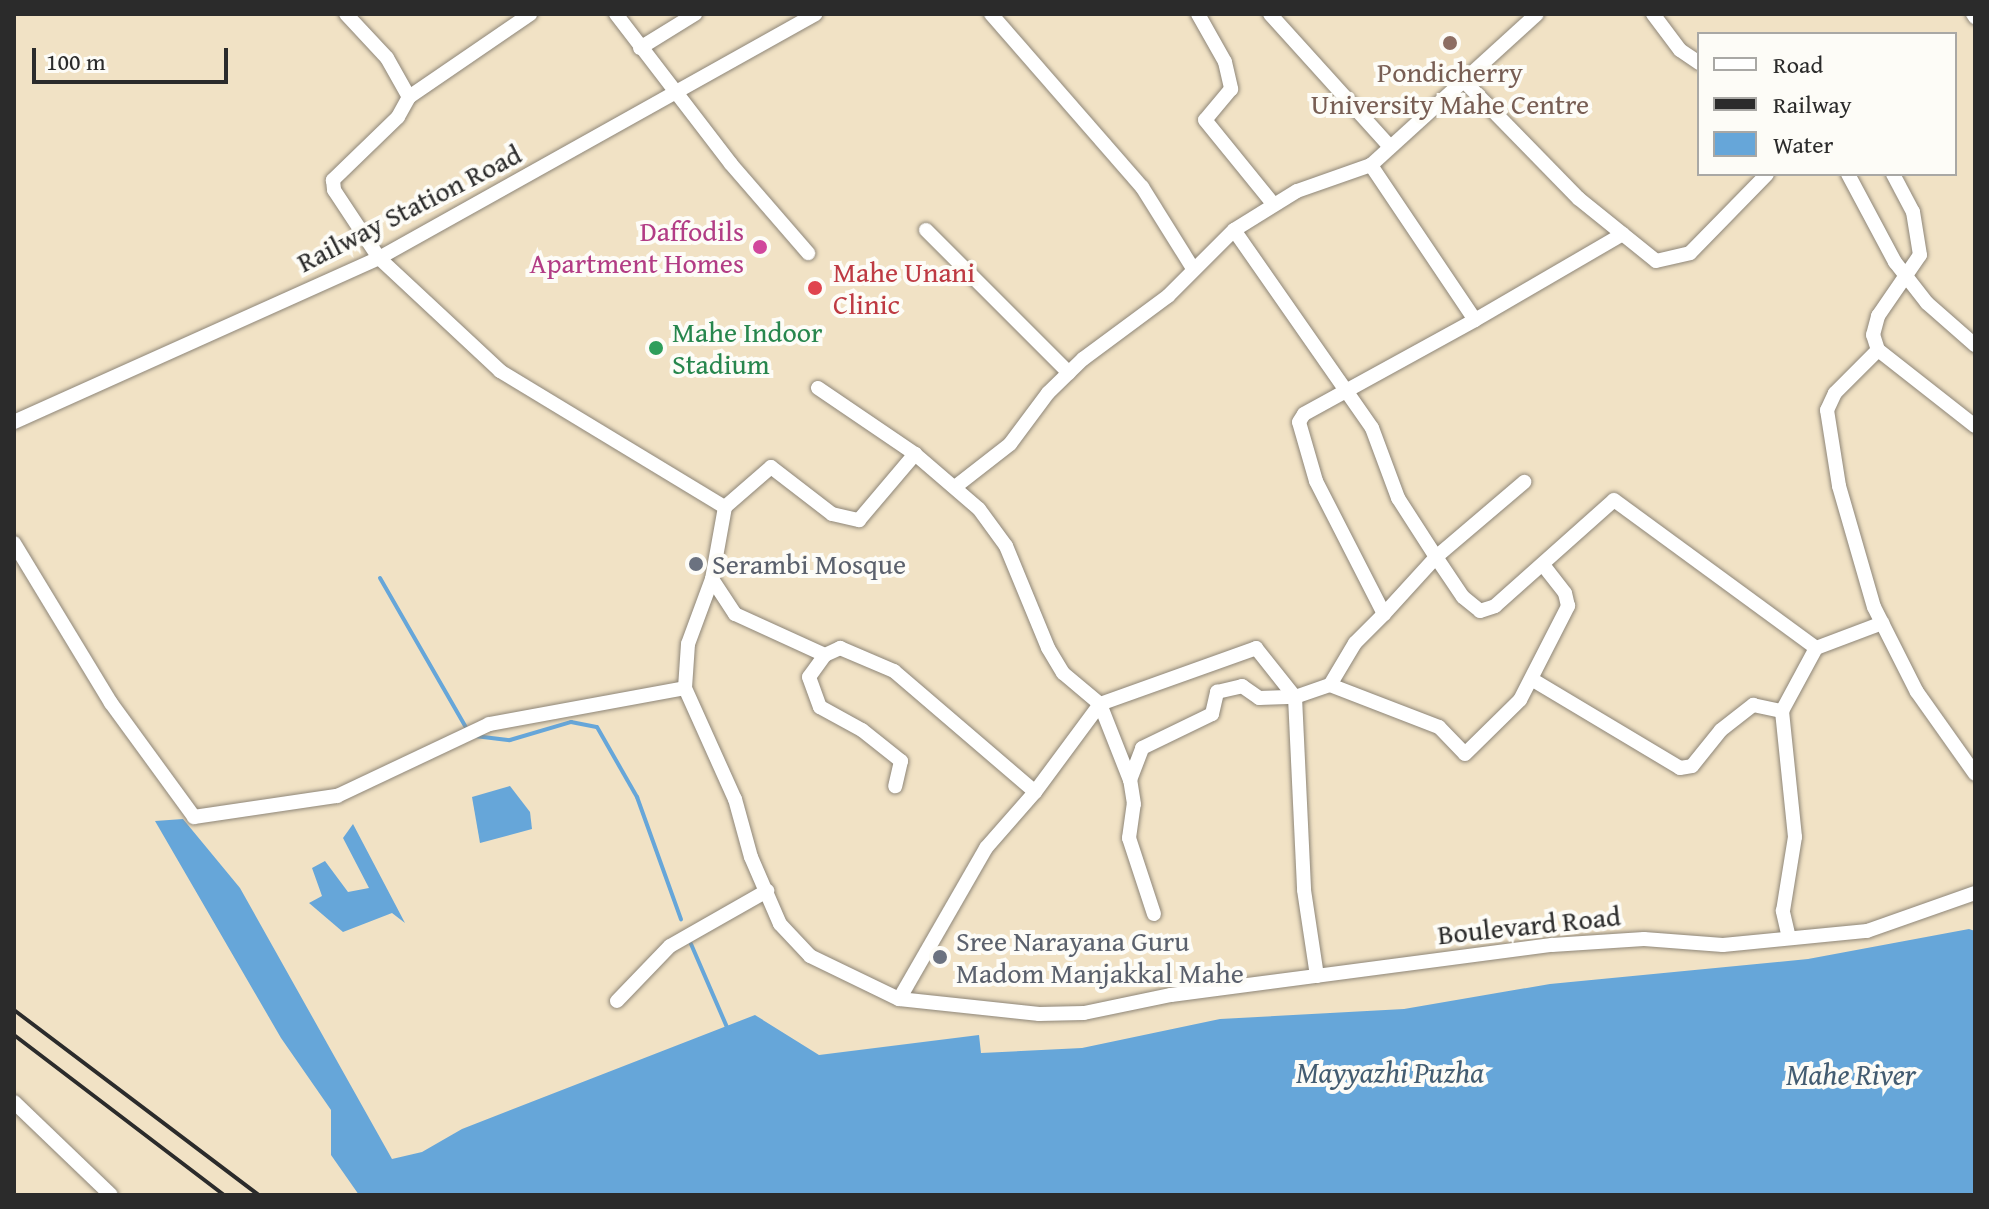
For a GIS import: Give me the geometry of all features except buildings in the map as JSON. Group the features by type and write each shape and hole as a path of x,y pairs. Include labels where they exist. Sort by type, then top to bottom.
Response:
{"street":[{"path":"346,14 387,58 409,97"},
{"path":"530,14 409,97 398,117 333,180 334,190 379,258 500,371 725,507"},
{"path":"616,14 640,48 679,92 731,164 808,253"},
{"path":"640,48 695,14"},
{"name":"Railway Station Road","path":"14,422 379,258 815,14"},
{"path":"991,14 1142,187 1192,267"},
{"path":"1198,14 1225,62 1231,89 1205,120 1274,205"},
{"path":"1270,14 1390,147"},
{"path":"955,487 1010,444 1069,373 1168,296 1192,267 1234,230 1297,191 1371,165 1461,78 1537,14"},
{"path":"1653,14 1680,50 1697,62"},
{"path":"1461,78 1578,198 1656,261 1690,253 1765,176"},
{"path":"1371,165 1475,320"},
{"path":"1849,176 1906,276 1927,303 1975,345"},
{"path":"1894,176 1913,212 1920,255 1878,316 1873,335 1878,350 1975,426"},
{"path":"926,230 1069,373"},
{"path":"1234,230 1348,390 1377,438 1398,498 1463,597 1480,611 1495,606 1614,500 1816,648"},
{"path":"1384,614 1316,481 1299,429 1304,414 1623,234"},
{"path":"1878,350 1835,393 1827,410 1850,532 1882,623 1917,692 1975,774"},
{"path":"818,388 915,454 955,487 1006,546 1048,648 1063,673 1100,704 1130,780 1134,804 1129,838 1154,914"},
{"path":"14,543 111,703 194,817 337,796 478,730 685,688 688,644 712,579 725,507 771,467 832,514 859,520 915,454"},
{"path":"1330,685 1355,643 1436,557 1524,482"},
{"path":"1130,780 1142,748 1212,714 1217,692 1242,686 1259,698 1295,697 1330,685 1439,727 1465,754 1533,680 1568,606 1565,593 1543,565"},
{"path":"712,579 735,614 825,655"},
{"path":"1789,938 1783,911 1795,837 1782,711 1816,648 1882,623"},
{"path":"895,786 901,761 862,730 820,707 809,677 825,655 840,648 894,671 1035,792"},
{"path":"899,999 986,848 1035,792 1100,704 1256,648 1295,697 1304,890 1317,976"},
{"path":"1533,680 1680,768 1692,766 1721,730 1753,705 1782,711"},
{"name":"Boulevard Road","path":"685,688 735,799 767,891 786,932 810,956 899,999 1039,1014 1084,1013 1171,995 1552,945 1644,939 1723,945 1867,931 1975,893"},
{"path":"617,1001 670,946 767,891"},
{"path":"14,1102 66,1157 111,1195"}],"water":[{"path":"510,786 530,812 532,829 480,843 472,797"},
{"name":"Mahe River","path":"183,819 240,888 392,1159 422,1152 462,1129 755,1015 819,1055 979,1035 981,1053 1082,1048 1220,1019 1404,1009 1550,984 1808,959 1969,929 1975,931 1975,1195 359,1195 331,1155 331,1110 281,1038 155,821"},
{"path":"353,824 405,923 392,913 343,932 309,903 322,896 312,868 325,861 348,892 369,888 343,838"}],"waterway":[{"path":"380,578 467,729"},
{"path":"475,736 510,740 571,722 597,727 637,797 681,919"},
{"path":"691,944 729,1032"}],"railway":[{"path":"14,1010 259,1195"},
{"path":"14,1035 224,1195"}],"place":[{"name":"Pondicherry University Mahe Centre","path":"1450,43"},
{"name":"Daffodils Apartment Homes","path":"760,247"},
{"name":"Mahe Unani Clinic","path":"815,288"},
{"name":"Mahe Indoor Stadium","path":"656,348"},
{"name":"Serambi Mosque","path":"696,564"},
{"name":"Sree Narayana Guru Madom Manjakkal Mahe","path":"940,957"}],"water label":[{"name":"Mayyazhi Puzha","path":"1390,1072"}]}
